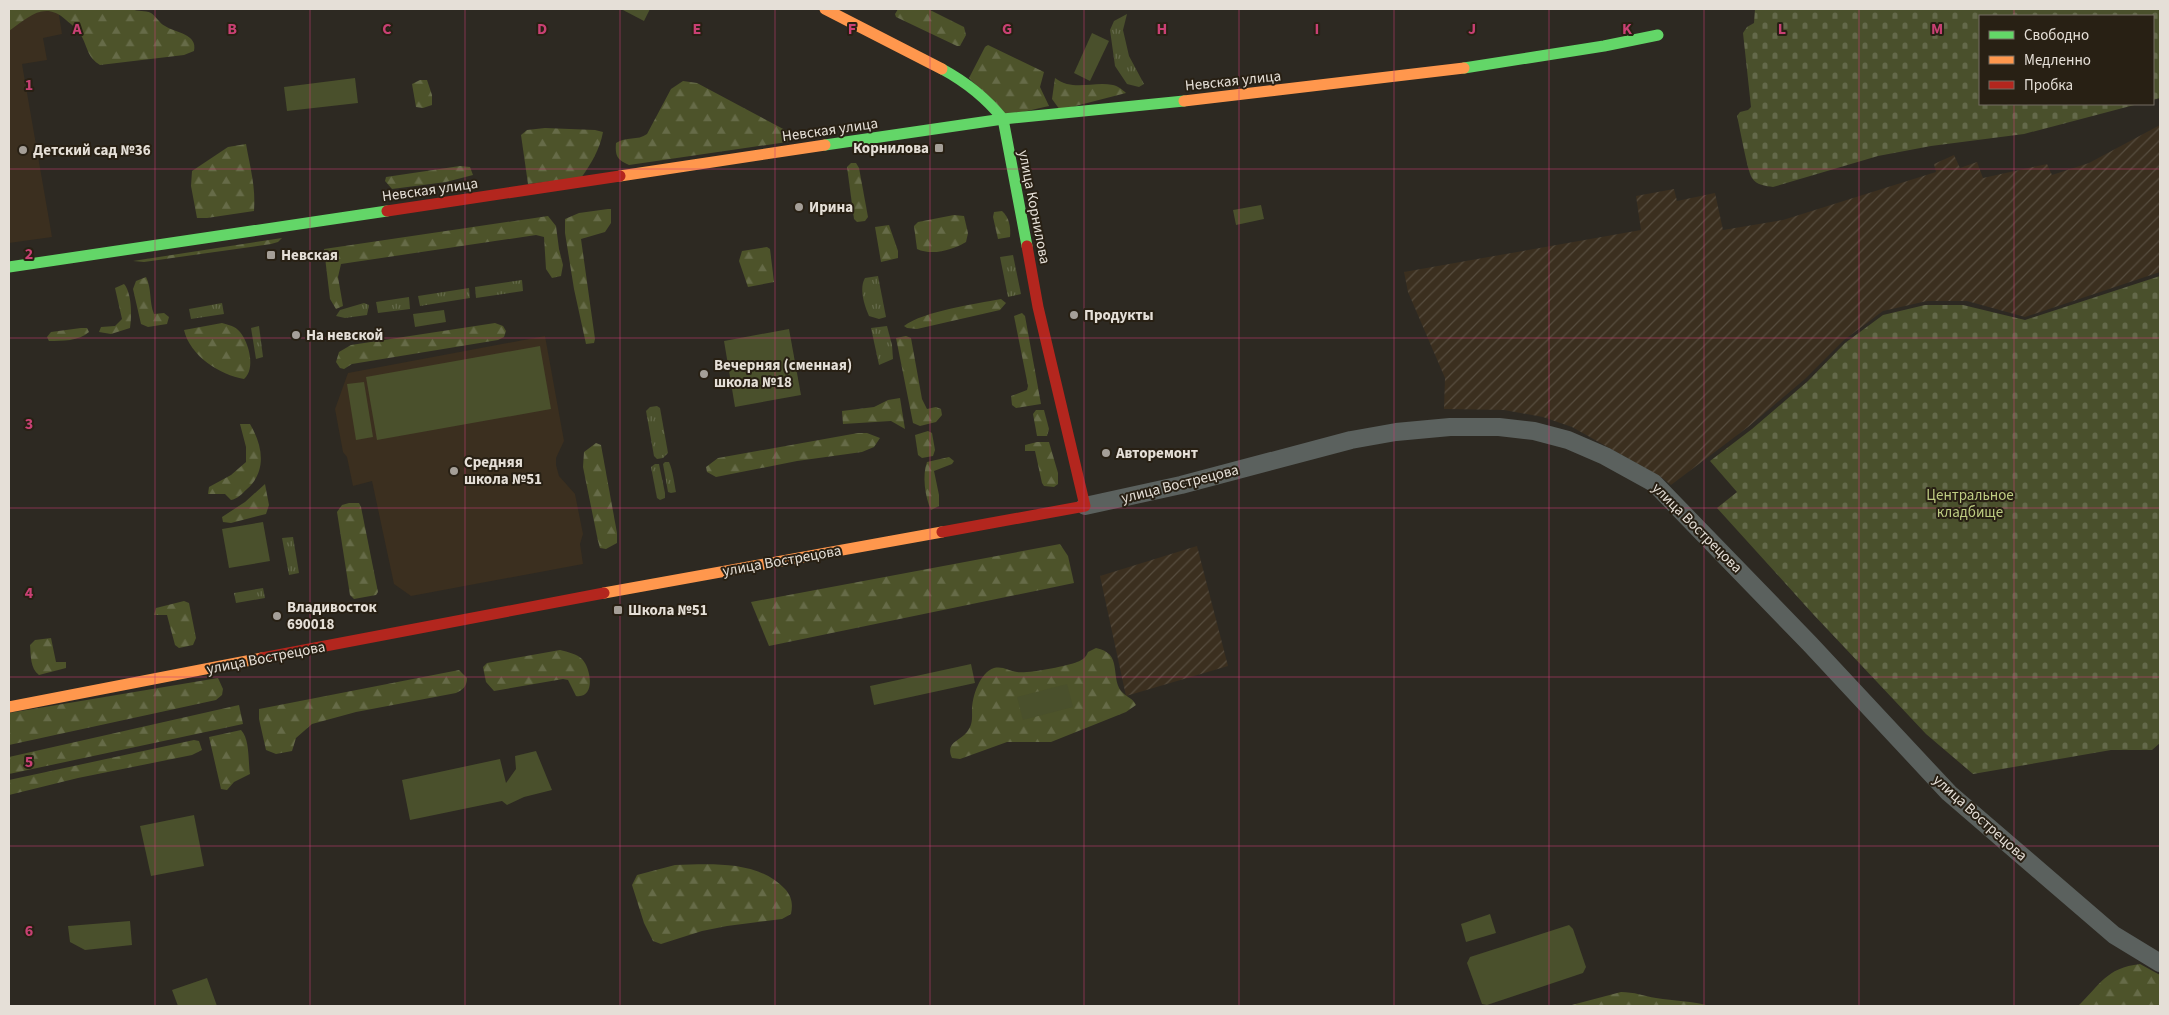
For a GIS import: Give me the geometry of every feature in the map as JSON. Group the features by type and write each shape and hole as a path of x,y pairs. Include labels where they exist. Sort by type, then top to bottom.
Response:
{"street":[{"path":"825,9 964,81 986,100 1003,119"},
{"name":"Невская улица","path":"9,267 1003,119 1054,115 1129,105 1212,99 1471,67 1604,46 1658,35"},
{"name":"улица Корнилова","path":"1003,119 1038,307 1084,506"},
{"name":"улица Вострецова","path":"9,708 602,594 1084,506 1181,485 1351,440 1396,432 1450,427 1534,431 1568,440 1605,456 1654,483 1810,644 1949,793 2114,935 2160,963"}],"shaded area":[{"name":"Детский сад №36","path":"58,9 62,34 43,38 47,60 22,64 52,237 9,243 9,11"},
{"path":"2160,125 2160,272 2025,317 1967,301 1927,301 1883,311 1844,340 1805,379 1748,427 1671,485 1661,477 1572,427 1543,417 1504,410 1444,409 1445,378 1408,292 1404,272 1641,230 1636,196 1674,189 1677,201 1715,193 1723,230 1783,220 1936,172 1934,164 1954,155 1960,168 1977,162 1983,178 2047,164 2052,175 2089,163"},
{"name":"Средняя школа №51","path":"545,336 564,441 556,458 556,465 559,476 575,494 583,534 580,544 583,564 411,596 394,584 372,481 353,486 347,457 343,452 335,409 348,373"},
{"path":"1197,546 1228,666 1126,696 1100,576"}],"green space":[{"path":"9,9 132,9 151,13 165,26 189,37 193,41 194,51 184,55 100,65 91,56 79,32 58,14 50,11 36,13 9,31"},
{"path":"621,9 650,9 644,21"},
{"path":"898,9 928,9 964,27 966,35 960,46 957,46 896,17 895,14"},
{"path":"1755,9 2160,9 2160,98 2154,100 2154,15 1979,15 1979,105 2134,105 2024,134 1931,146 1878,156 1773,187 1764,186 1754,180 1750,174 1737,116 1740,112 1751,107 1743,33 1747,27 1754,23"},
{"path":"1127,14 1123,30 1129,56 1144,84 1139,87 1127,84 1115,66 1110,30 1114,21"},
{"path":"1092,33 1109,41 1090,81 1074,73"},
{"path":"988,45 1044,72 1040,87 1049,106 1005,116 969,78 985,47"},
{"path":"355,78 358,103 287,111 284,87"},
{"path":"1055,78 1062,82 1076,85 1113,85 1126,93 1060,110 1052,99"},
{"path":"420,80 427,80 432,95 432,105 423,108 416,107 412,84"},
{"path":"683,81 697,83 787,131 790,136 787,142 629,165 622,161 616,151 616,143 647,134 671,89"},
{"path":"545,128 603,132 595,156 581,178 528,184 521,135 527,130"},
{"path":"246,144 253,185 254,211 197,218 191,186 192,171 228,147"},
{"path":"851,163 856,163 859,168 868,217 865,221 857,222 854,219 847,167"},
{"path":"460,166 470,167 473,175 446,182 392,189 385,181 386,177"},
{"path":"1261,205 1264,219 1236,225 1233,210"},
{"path":"611,209 611,223 605,232 581,239 595,339 594,343 586,344 574,289 565,233 565,219 579,213"},
{"path":"1002,211 1009,222 1010,237 998,239 993,217 994,212"},
{"path":"954,215 964,216 968,233 966,242 936,252 917,249 914,226 918,222"},
{"path":"548,216 556,226 563,265 561,276 552,278 546,269 544,237 536,235 341,264 338,277 343,306 336,309 330,299 324,249"},
{"path":"889,225 898,251 898,258 881,262 875,227"},
{"path":"282,238 278,242 271,244 144,262 133,261"},
{"path":"767,247 770,249 774,282 748,287 739,261 742,251"},
{"path":"1013,255 1021,294 1008,297 1000,257"},
{"path":"878,276 886,317 879,319 869,316 862,292 865,278"},
{"name":"Центральное кладбище","path":"2160,276 2160,743 2152,750 2111,750 1973,774 1926,734 1717,508 1737,492 1710,461 1752,429 1808,381 1845,343 1883,315 1925,305 1963,305 2025,320"},
{"path":"146,277 154,314 164,313 169,317 167,324 148,327 141,324 133,289 136,281"},
{"path":"522,280 523,291 476,298 475,287"},
{"path":"124,284 130,299 130,328 111,334 99,332 101,327 115,326 122,319 115,288"},
{"path":"469,288 470,298 420,306 418,296"},
{"path":"409,297 410,309 378,313 376,302"},
{"path":"1001,299 1006,303 1000,310 917,329 904,326 937,312"},
{"path":"222,303 224,314 191,319 189,309"},
{"path":"364,303 369,305 367,315 345,318 336,316 340,310"},
{"path":"444,310 446,322 415,327 413,314"},
{"path":"1022,313 1025,316 1041,404 1016,408 1012,405 1011,396 1027,390 1028,386 1014,316"},
{"path":"222,323 238,330 246,343 250,356 250,369 244,379 225,373 207,363 193,348 184,330"},
{"path":"495,323 503,326 506,331 504,337 498,340 352,364 344,369 340,368 336,362 339,352 351,345"},
{"path":"259,326 263,357 256,359 251,328"},
{"path":"887,326 892,345 893,359 879,365 871,328"},
{"path":"87,328 89,332 75,339 49,341 47,337 51,332"},
{"path":"789,329 801,395 735,407 724,341"},
{"path":"906,336 911,338 922,399 927,409 936,407 941,409 942,415 936,422 920,426 913,423 896,338"},
{"path":"540,346 551,409 377,440 366,377"},
{"path":"364,382 373,437 356,440 347,384"},
{"path":"900,398 905,429 891,421 843,424 842,411 874,407 888,400"},
{"path":"657,406 660,408 668,453 663,458 657,459 654,456 646,411 650,407"},
{"path":"1036,410 1044,410 1049,429 1047,436 1037,436 1033,414"},
{"path":"240,424 250,424 258,441 261,458 258,474 247,489 231,500 225,494 208,494 209,487 231,475 246,462 246,447"},
{"path":"928,431 932,433 935,450 933,456 922,458 918,455 915,435"},
{"path":"867,433 880,438 874,447 862,452 797,461 716,477 707,472 706,467 718,458"},
{"path":"1049,442 1058,473 1058,484 1054,487 1044,486 1042,483 1035,451 1025,451 1025,445"},
{"path":"596,443 601,445 617,533 617,543 606,549 600,548 598,541 583,467 584,452"},
{"path":"949,457 954,461 952,464 934,471 939,495 939,506 931,510 925,486 925,467 927,462"},
{"path":"669,462 676,492 668,492 663,464"},
{"path":"659,464 665,493 665,498 660,500 657,498 651,467"},
{"path":"265,484 269,505 266,514 231,523 223,522 222,517 245,502"},
{"path":"359,503 361,507 378,592 376,595 354,599 350,595 337,512 342,505"},
{"path":"263,522 270,561 229,568 222,529"},
{"path":"293,537 299,573 289,575 282,538"},
{"path":"1060,544 1068,556 1074,583 769,646 751,602"},
{"path":"263,588 265,598 236,603 234,593"},
{"path":"184,601 189,603 196,638 193,645 179,648 175,645 167,615 154,615 156,608"},
{"path":"51,638 56,662 66,662 66,668 39,675 32,665 30,645 35,640"},
{"path":"1096,648 1110,655 1121,691 1136,705 1126,712 1051,742 1007,742 960,759 952,758 950,749 969,729 972,721 972,705 975,692 989,670 1000,668 1022,672 1038,671 1072,664 1081,660 1088,652"},
{"path":"560,650 578,656 588,669 589,688 587,693 582,696 576,696 568,680 563,679 494,691 486,682 483,667 487,663"},
{"path":"971,664 975,683 874,705 870,686"},
{"path":"459,670 467,678 461,691 356,712 312,724 296,738 292,751 276,754 266,750 259,719 259,709"},
{"path":"218,678 223,689 222,695 216,700 9,745 9,713"},
{"path":"1067,684 1073,707 1023,720 1017,697"},
{"path":"239,705 243,724 9,774 9,757"},
{"path":"241,730 246,739 250,774 234,782 227,790 221,789 209,737"},
{"path":"194,740 199,741 202,750 192,755 78,778 9,795 9,780"},
{"path":"536,751 552,790 524,797 507,805 502,801 410,820 402,780 500,759 506,783 516,769 515,756"},
{"path":"194,815 204,866 151,876 140,826"},
{"path":"675,865 733,866 748,868 761,873 785,889 791,901 791,914 782,919 702,931 661,944 653,941 644,923 632,885 637,875"},
{"path":"1490,914 1496,933 1466,942 1461,924"},
{"path":"130,921 132,945 85,950 70,942 68,926"},
{"path":"1569,925 1573,929 1586,967 1583,973 1487,1005 1482,1004 1467,963 1470,957"},
{"path":"2140,964 2160,975 2160,1006 2078,1006 2112,973 2119,969"},
{"path":"207,978 217,1006 178,1006 172,990"},
{"path":"1621,992 1635,993 1710,1006 1568,1006"}],"traffic: fast":[{"path":"1464,68 1604,46 1658,35"},
{"path":"942,69 975,91 1003,119 1027,246"},
{"path":"825,145 1003,119 1184,101"},
{"path":"9,267 387,211"}],"traffic: slow":[{"path":"825,9 942,69"},
{"path":"1184,101 1464,68"},
{"path":"620,176 825,145"},
{"path":"604,593 942,532"},
{"path":"9,707 262,658"}],"traffic: jam":[{"path":"387,211 620,176"},
{"path":"942,532 1085,506 1038,307 1027,246"},
{"path":"262,658 604,593"}],"place":[{"name":"Корнилова","path":"939,148"},
{"name":"Детский сад №36","path":"23,150"},
{"name":"Ирина","path":"799,207"},
{"name":"Невская","path":"271,255"},
{"name":"Продукты","path":"1074,315"},
{"name":"На невской","path":"296,335"},
{"name":"Вечерняя (сменная) школа №18","path":"704,374"},
{"name":"Авторемонт","path":"1106,453"},
{"name":"Средняя школа №51","path":"454,471"},
{"name":"Школа №51","path":"618,610"},
{"name":"Владивосток 690018","path":"277,616"}]}
